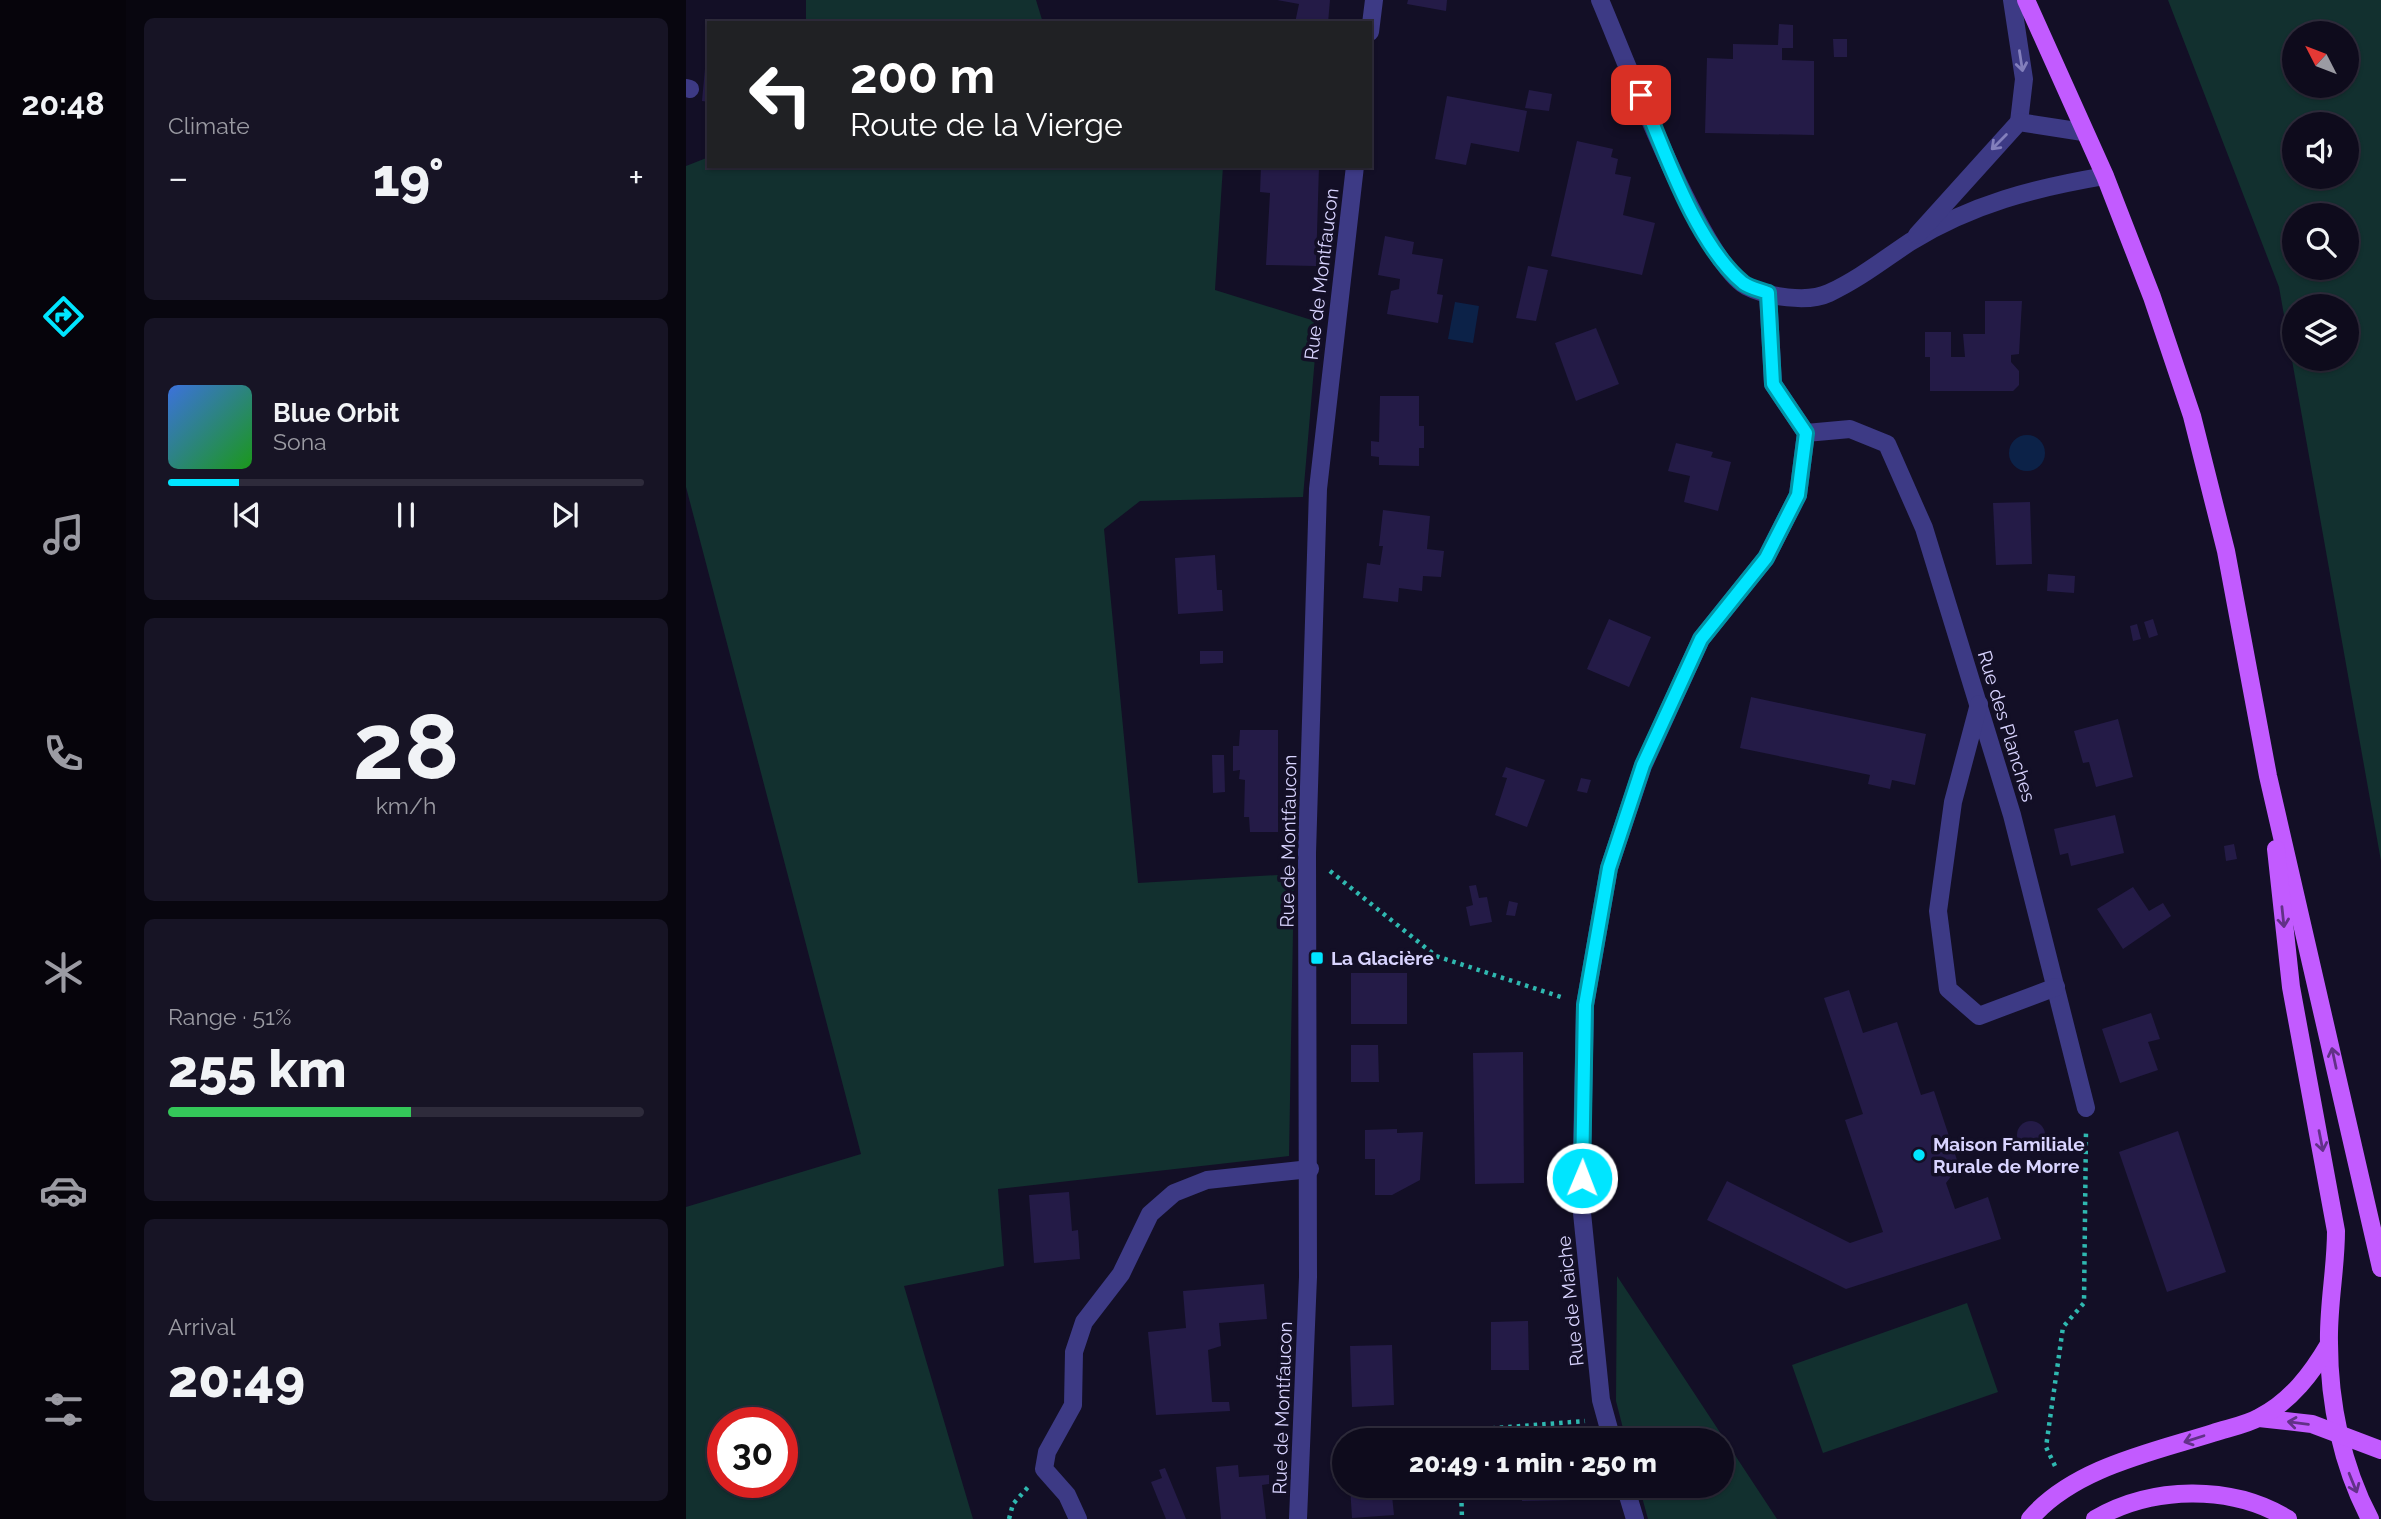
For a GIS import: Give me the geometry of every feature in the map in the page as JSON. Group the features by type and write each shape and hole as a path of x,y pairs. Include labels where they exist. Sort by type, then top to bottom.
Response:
{"main road":[{"path":"2026,0 2105,176 2171,348 2208,474 2240,619 2268,776 2381,1268"},
{"path":"2268,776 2291,987 2336,1231 2329,1344 2341,1433 2349,1476 2370,1519"},
{"path":"2030,1519 2066,1489 2112,1467 2259,1418 2297,1388 2329,1344"},
{"path":"2259,1418 2312,1424 2381,1450"},
{"path":"2095,1519 2139,1501 2200,1494 2236,1497 2271,1509 2288,1519"}],"street":[{"path":"1371,21 1374,0"},
{"path":"1600,0 1682,191 1717,256 1745,285 1788,297 1826,295 1870,272 1910,242 1989,202 2105,176"},
{"path":"1910,242 2019,122 2024,79 2012,0"},
{"path":"2019,122 2083,132"},
{"name":"Rue de Montfaucon","path":"1298,1519 1310,1169 1307,853 1318,489 1355,168"},
{"path":"1768,293 1773,384 1806,433"},
{"name":"Rue des Planches","path":"1806,433 1850,429 1887,444 1924,528 2012,815 2086,1108"},
{"name":"Rue de Maiche","path":"1608,1428 1601,1400 1581,1203 1585,1005 1609,868 1643,765 1701,639 1766,558 1798,495 1806,433"},
{"path":"1979,704 1953,802 1938,911 1948,989 1979,1016 2056,987"},
{"path":"1078,1519 1067,1495 1044,1469 1047,1452 1073,1405 1074,1352 1084,1322 1121,1274 1150,1214 1174,1193 1207,1180 1310,1169"},
{"path":"1629,1498 1635,1519"}],"path":[{"path":"1307,853 1436,956 1585,1005"},
{"path":"2066,1489 2046,1447 2063,1327 2084,1303 2086,1108"},
{"path":"1498,1428 1606,1420"},
{"path":"1009,1519 1013,1504 1044,1469"},
{"path":"1461,1498 1462,1519"}],"green space":[{"path":"806,0 1036,0 1042,21 806,21"},
{"path":"2168,0 2381,0 2381,861 2294,371 2359,371 2359,294 2282,294 2282,304 2279,287"},
{"path":"707,158 707,168 1223,168 1215,290 1318,322 1303,497 1140,501 1104,529 1138,883 1294,874 1289,1156 998,1189 1004,1266 904,1286 973,1519 686,1519 686,1207 861,1154 686,487 686,166"},
{"path":"1617,1276 1717,1428 1623,1428 1616,1401"},
{"path":"1967,1303 1998,1392 1823,1453 1792,1365"},
{"path":"1734,1454 1777,1519 1648,1519 1642,1498 1734,1498"}],"water":[{"path":"1455,302 1479,306 1473,343 1448,339"},
{"path":"2027,435 2040,440 2045,453 2040,466 2027,471 2014,466 2009,453 2014,440"}],"building":[{"path":"1277,0 1330,0 1328,21 1295,21 1299,4"},
{"path":"1408,0 1447,0 1446,11 1407,4"},
{"path":"1779,24 1793,25 1793,48 1782,48 1782,60 1814,61 1814,135 1705,133 1707,58 1733,59 1733,44 1778,45"},
{"path":"1833,39 1847,39 1847,57 1834,57"},
{"path":"707,47 707,102 702,101"},
{"path":"1529,90 1552,94 1549,111 1525,108"},
{"path":"1447,96 1527,111 1519,152 1471,143 1466,165 1435,159"},
{"path":"1577,141 1613,149 1611,157 1618,159 1615,174 1631,177 1623,215 1655,223 1642,275 1551,256"},
{"path":"1261,168 1319,168 1316,266 1266,265 1270,193 1260,192"},
{"path":"1385,236 1414,242 1412,254 1443,259 1437,294 1443,295 1438,323 1387,314 1391,291 1399,289 1400,279 1378,275"},
{"path":"1528,266 1548,270 1536,321 1516,318"},
{"path":"1985,301 2022,301 2019,354 2011,355 2011,362 2019,371 2019,385 2013,391 1930,391 1930,357 1925,357 1925,332 1951,332 1951,357 1965,357 1963,334 1985,334"},
{"path":"1596,328 1619,384 1576,401 1555,343"},
{"path":"1380,396 1419,396 1419,426 1424,426 1424,448 1419,448 1419,466 1379,465 1379,457 1371,456 1371,441 1379,442"},
{"path":"1676,443 1713,452 1711,457 1731,462 1718,511 1684,502 1690,476 1668,471"},
{"path":"2030,502 2032,564 1996,565 1993,503"},
{"path":"1383,510 1430,516 1427,549 1444,551 1441,577 1423,576 1422,591 1399,588 1398,602 1363,598 1367,563 1380,565"},
{"path":"1215,555 1217,590 1222,590 1223,611 1178,614 1175,558"},
{"path":"2048,574 2075,576 2074,593 2047,591"},
{"path":"1609,619 1651,637 1629,687 1587,669"},
{"path":"2153,619 2158,635 2149,638 2144,622"},
{"path":"2137,624 2141,639 2133,641 2130,626"},
{"path":"1200,651 1223,651 1223,663 1200,664"},
{"path":"1751,697 1926,734 1915,785 1892,780 1890,789 1868,784 1870,775 1740,748"},
{"path":"2118,719 2133,777 2096,787 2089,762 2083,763 2074,731"},
{"path":"1240,730 1278,730 1278,832 1250,832 1249,817 1244,817 1245,780 1239,779 1240,770 1233,771 1233,746 1239,746"},
{"path":"1212,755 1224,755 1225,792 1213,793"},
{"path":"1506,767 1545,780 1527,827 1495,815 1507,778 1502,777"},
{"path":"1581,778 1591,780 1587,793 1577,791"},
{"path":"2115,815 2124,853 2071,866 2068,853 2060,855 2054,829"},
{"path":"2234,844 2237,859 2226,861 2224,846"},
{"path":"1476,885 1479,898 1487,897 1492,922 1470,926 1466,907 1473,905 1469,886"},
{"path":"2133,887 2149,911 2163,903 2171,916 2123,949 2097,909"},
{"path":"1509,901 1518,903 1515,916 1506,915"},
{"path":"1351,973 1407,973 1407,1024 1351,1024"},
{"path":"1849,990 1863,1033 1897,1022 1921,1095 1934,1091 1959,1166 1946,1183 1955,1209 1988,1197 2001,1239 1846,1289 1707,1220 1727,1181 1850,1243 1883,1232 1845,1120 1863,1114 1824,998"},
{"path":"2151,1013 2160,1039 2148,1042 2158,1070 2120,1083 2102,1029"},
{"path":"1351,1045 1378,1045 1379,1082 1351,1082"},
{"path":"1523,1052 1524,1183 1475,1184 1473,1053"},
{"path":"2031,1121 2041,1125 2045,1135 2041,1145 2031,1149 2021,1145 2017,1135 2021,1125"},
{"path":"1397,1129 1397,1133 1423,1132 1420,1180 1392,1195 1375,1195 1375,1159 1365,1159 1365,1130"},
{"path":"2178,1131 2226,1272 2167,1292 2119,1152"},
{"path":"1069,1192 1072,1231 1078,1230 1080,1259 1034,1263 1029,1195"},
{"path":"1264,1284 1267,1319 1219,1323 1221,1346 1208,1350 1212,1402 1229,1402 1230,1411 1156,1415 1148,1332 1186,1328 1183,1291"},
{"path":"1528,1321 1529,1370 1491,1370 1491,1322"},
{"path":"1392,1345 1394,1405 1352,1407 1350,1346"},
{"path":"1238,1465 1239,1477 1269,1475 1269,1484 1262,1485 1266,1519 1221,1519 1216,1467"},
{"path":"1165,1468 1186,1519 1166,1519 1151,1482 1162,1478 1159,1470"},
{"path":"1351,1498 1392,1498 1394,1515 1352,1518"},
{"path":"1522,1498 1574,1500 1522,1501"}],"place":[{"name":"La Glacière","path":"1317,958"},
{"name":"Maison Familiale Rurale de Morre","path":"1919,1155"}],"route":[{"path":"1582,1178 1585,1005 1609,868 1643,765 1701,639 1766,558 1798,495 1806,433 1773,384 1768,293 1745,285 1717,256 1682,191 1641,95"}]}
